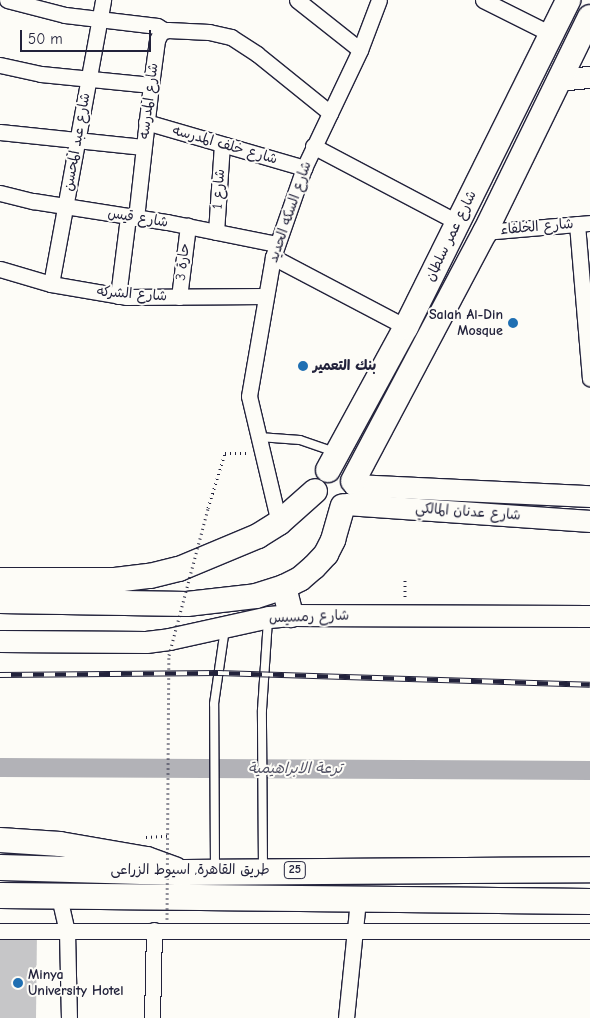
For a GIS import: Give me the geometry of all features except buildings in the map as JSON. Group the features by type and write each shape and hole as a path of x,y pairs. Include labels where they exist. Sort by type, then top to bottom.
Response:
{"highway":[{"name":"طريق القاهرة, اسيوط الزراعى","path":"0,867 184,872 590,869"},
{"name":"طريق القاهرة, اسيوط الزراعى","path":"0,895 590,901"}],"main road":[{"name":"شارع عمر سلطان","path":"333,462 406,327 568,0"},
{"name":"شارع عمر سلطان","path":"0,601 187,604 256,596 284,587 300,579 326,554 339,526 349,494 485,232 559,80 581,54 590,17"},
{"path":"559,80 590,77"},
{"path":"333,462 343,470 349,494 336,508 322,504 315,492 317,478 333,462"},
{"path":"0,580 106,580 150,576 179,569 224,552 258,536 279,523 315,492"},
{"name":"شارع عدنان المالكي","path":"349,494 590,496"},
{"name":"شارع عدنان المالكي","path":"349,494 590,521"},
{"path":"280,616 284,587"},
{"name":"شارع رمسيس","path":"0,641 146,642 280,616 590,616"},
{"path":"10,840 60,844 147,859 184,872"}],"street":[{"path":"8,0 58,14 157,26 164,30 210,32 231,37 257,54 330,113"},
{"name":"شارع عبد المحسن","path":"51,284 102,0"},
{"path":"297,0 315,6 360,50"},
{"name":"شارع السكه الحديد","path":"279,523 250,396 274,250 313,146 360,50 379,0"},
{"path":"483,0 551,34"},
{"name":"شارع المدرسه","path":"118,296 144,147 157,40 160,32 164,30"},
{"path":"0,65 41,74 151,85"},
{"name":"شارع خلف المدرسه","path":"146,122 304,168"},
{"path":"0,132 144,147"},
{"name":"شارع 1","path":"216,232 222,145"},
{"path":"313,146 457,222"},
{"name":"شارع قيس","path":"0,193 65,206 188,226 216,232 274,250 406,327"},
{"path":"584,223 590,378"},
{"name":"شارع الخلفاء","path":"485,232 584,223"},
{"name":"حارة 3","path":"179,298 188,226"},
{"name":"شارع الشركه","path":"0,269 51,284 118,296 179,298 266,296"},
{"path":"59,896 67,931 70,1018"},
{"path":"346,1018 358,899"},
{"path":"0,930 590,932"},
{"path":"152,1018 154,930"}],"lane":[{"path":"259,437 300,440 333,462"},
{"path":"263,870 262,710 280,616"},
{"path":"215,871 214,704 225,627"}],"path":[{"path":"167,919 169,655 208,508 225,453 263,453"}],"waterway":[{"name":"ترعة الابراهيمية","path":"0,767 590,770"}],"railway":[{"path":"0,675 218,673 590,685"}],"place":[{"name":"Salah Al-Din Mosque","path":"513,323"},
{"name":"بنك التعمير","path":"303,366"},
{"name":"Minya University Hotel","path":"18,983"}]}
